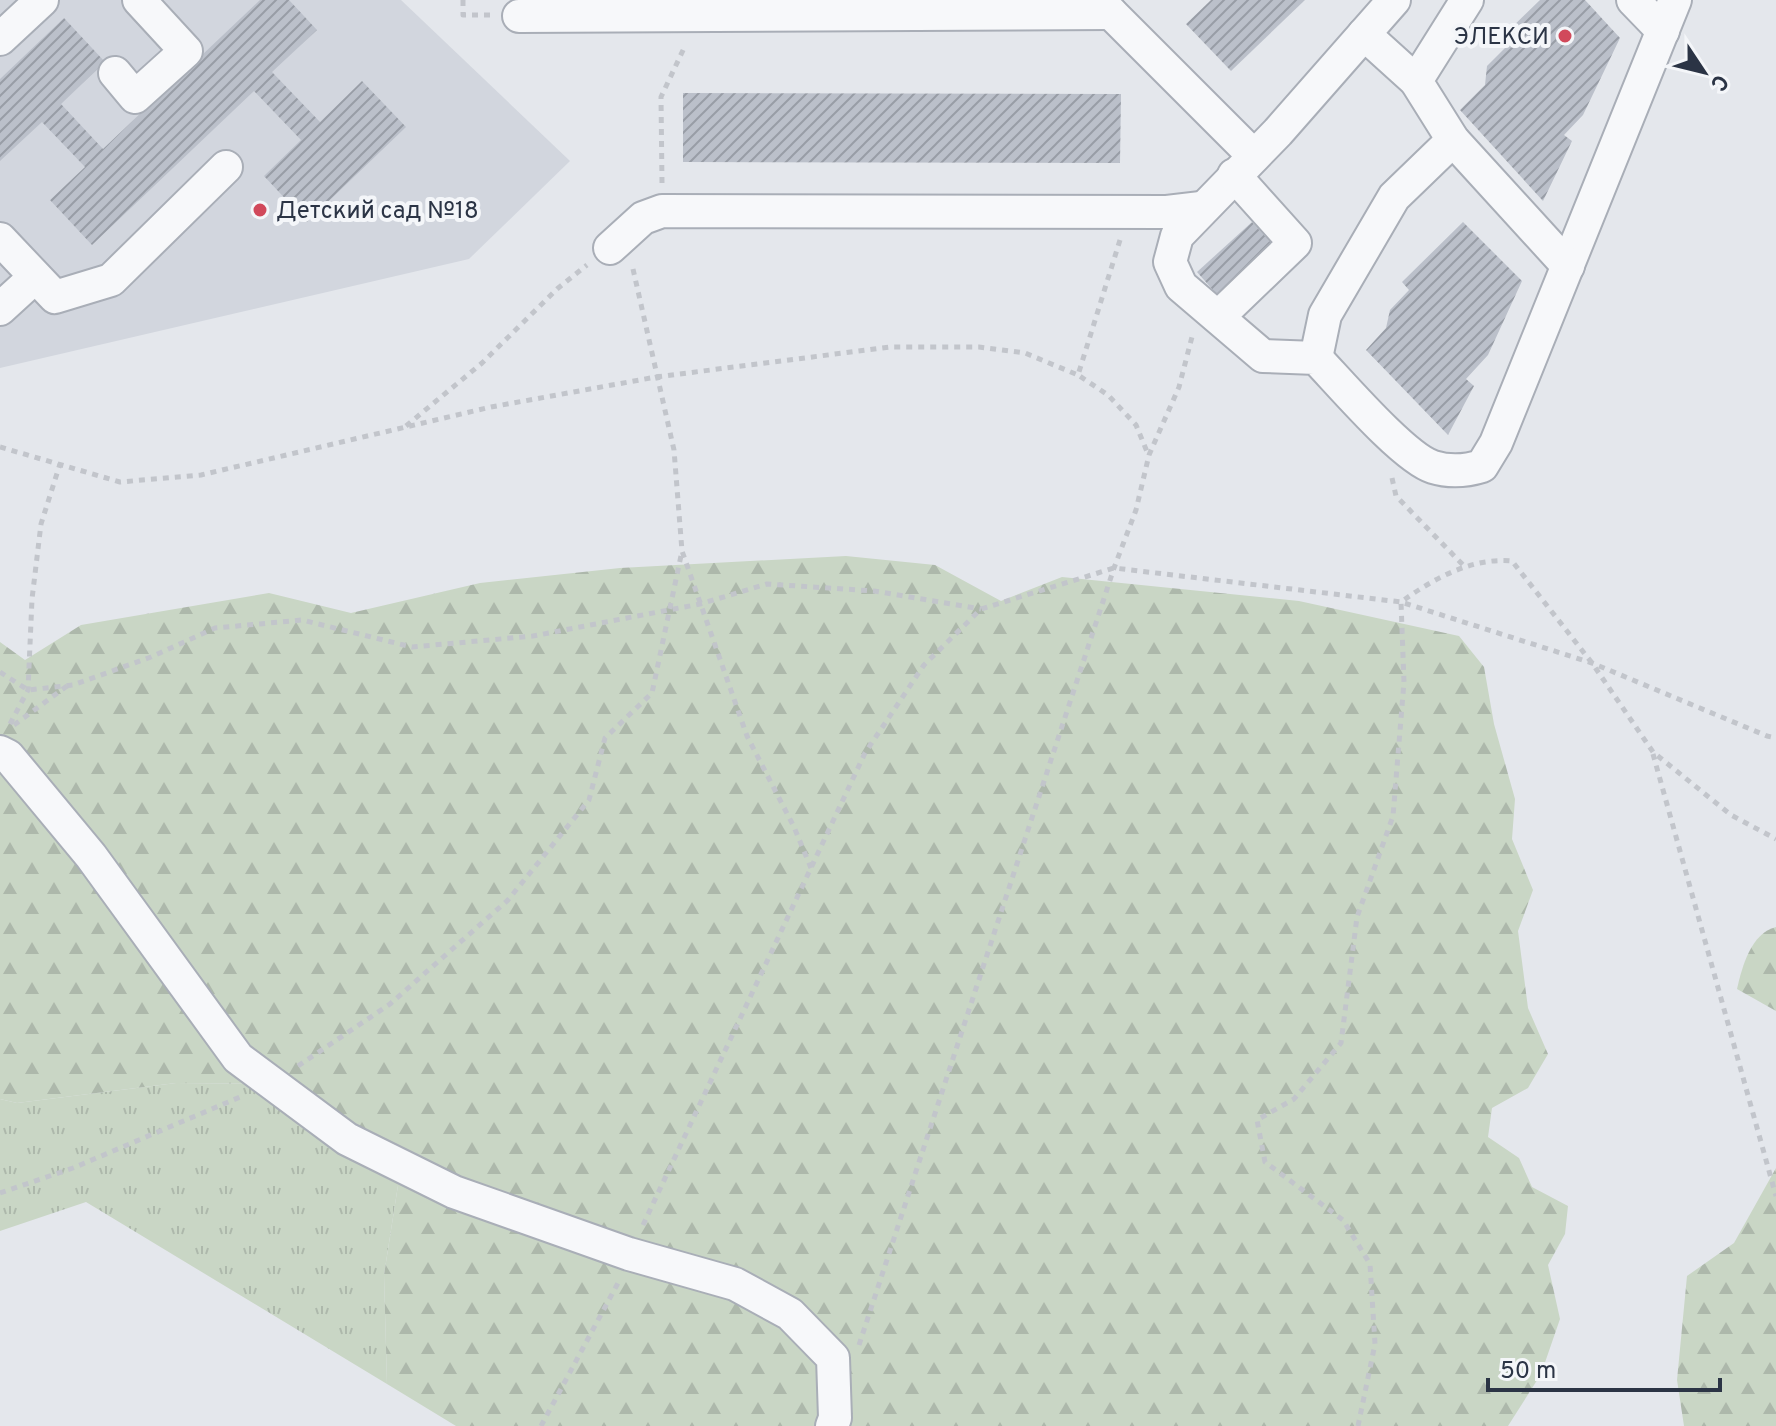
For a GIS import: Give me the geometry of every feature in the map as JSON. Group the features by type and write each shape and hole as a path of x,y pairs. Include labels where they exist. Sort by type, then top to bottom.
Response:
{"street":[{"path":"0,39 42,0"},
{"path":"115,73 135,97 186,51 139,0"},
{"path":"1394,0 1177,236 1170,262 1181,286 1263,356 1316,358 1406,450 1432,467 1464,471 1482,466 1496,443 1675,0"},
{"path":"1416,81 1467,0"},
{"path":"1633,0 1663,31"},
{"path":"519,16 699,16 1105,6 1244,166 1295,243 1209,310"},
{"path":"1364,34 1416,81 1453,140 1568,266"},
{"path":"1316,358 1325,315 1394,197 1453,140"},
{"path":"0,239 55,297 111,280 226,167"},
{"path":"617,240 643,218 662,211 1167,212 1201,208"},
{"path":"0,309 35,277"},
{"path":"0,752 8,756 91,856 238,1058 347,1139 454,1192 631,1254 735,1284 790,1314 833,1358 835,1418 832,1426"}],"path":[{"path":"463,0 463,15"},
{"path":"662,211 661,97 699,16"},
{"path":"1078,375 1127,212"},
{"path":"405,427 482,363 557,289 617,240 674,450 682,551 747,736 812,869"},
{"path":"855,1357 1114,568 1136,510 1149,455 1209,310"},
{"path":"0,447 120,482 201,475 491,407 656,377 890,347 979,347 1025,353 1078,375 1108,395 1136,425 1149,455"},
{"path":"1406,450 1391,475 1396,496 1466,568"},
{"path":"60,464 41,524 32,599 28,690 4,734 68,686"},
{"path":"0,1193 73,1168 272,1084 390,1004 508,900 589,800 605,738 652,693 682,551"},
{"path":"1401,602 1432,580 1490,559 1512,561 1592,663 1653,752 1731,815 1776,839"},
{"path":"0,672 28,690 68,686 151,657 215,628 302,620 412,647 533,636 700,604 767,584 874,591 981,609 1114,568 1401,602 1592,663 1776,738"},
{"path":"1358,1426 1375,1344 1370,1264 1343,1220 1265,1162 1257,1120 1294,1099 1341,1043 1357,917 1393,816 1404,682 1401,602"},
{"path":"541,1426 631,1254 865,753 924,665 981,609"},
{"path":"1653,752 1776,1196"}],"shaded area":[{"name":"Детский сад №18","path":"0,0 401,0 570,161 469,259 0,368"}],"green space":[{"path":"846,556 935,565 1001,601 1062,577 1299,601 1459,636 1484,667 1494,724 1515,799 1512,839 1533,890 1518,931 1528,1008 1548,1054 1528,1088 1492,1108 1488,1137 1519,1158 1532,1187 1568,1206 1565,1234 1548,1265 1560,1319 1541,1374 1508,1426 456,1426 387,1384 384,1275 401,1166 272,1084 176,1083 17,1103 0,1099 0,642 25,660 81,625 269,593 351,613 480,583 620,568"},
{"path":"1776,927 1776,1011 1737,989 1754,943 1767,930"},
{"path":"176,1083 272,1084 401,1166 384,1275 387,1384 86,1202 0,1231 0,1099 17,1103"},
{"path":"1776,1168 1776,1426 1684,1426 1677,1380 1687,1276 1734,1243"}],"building":[{"path":"260,0 289,0 317,30 272,72 320,122 362,81 406,127 307,222 264,176 301,140 254,91 92,245 50,200 85,167 42,122 0,161 0,79 64,18 105,62 61,104 103,149"},
{"path":"1211,0 1305,0 1231,71 1186,24"},
{"path":"1540,0 1585,0 1620,38 1583,115 1564,135 1572,141 1543,201 1460,110 1485,85 1487,66 1509,44 1503,36"},
{"path":"683,93 1121,94 1120,163 683,162"},
{"path":"1252,222 1274,246 1219,297 1197,272"},
{"path":"1463,222 1522,281 1488,355 1466,379 1474,386 1448,435 1366,350 1386,328 1390,310 1409,290 1402,282"}],"place":[{"name":"ЭЛЕКСИ","path":"1565,36"},
{"name":"Детский сад №18","path":"260,210"}]}
